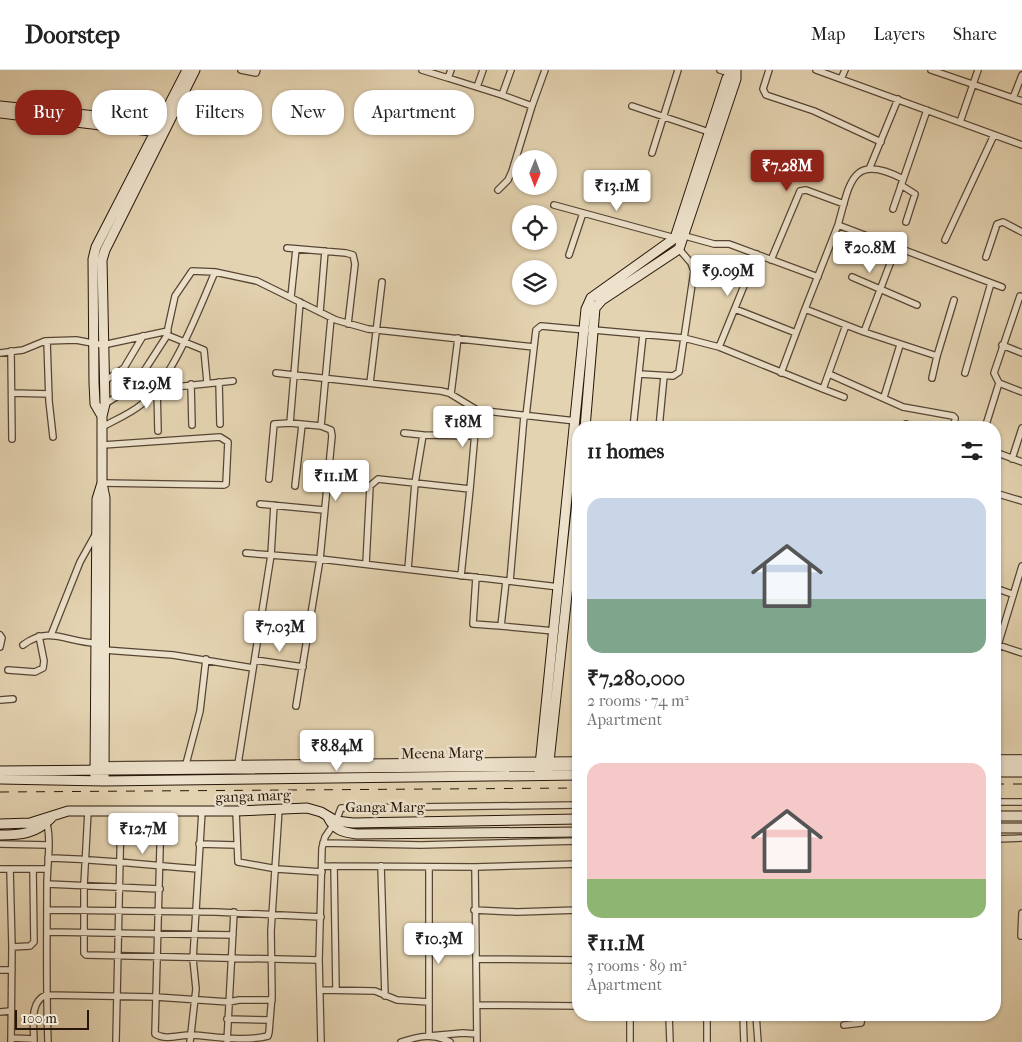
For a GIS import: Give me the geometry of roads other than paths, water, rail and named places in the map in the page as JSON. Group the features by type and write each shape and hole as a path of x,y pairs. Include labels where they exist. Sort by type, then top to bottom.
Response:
{"street":[{"path":"167,116 187,70"},
{"path":"167,118 195,70"},
{"path":"241,70 256,73 257,70"},
{"path":"422,70 532,106"},
{"path":"448,78 451,70"},
{"path":"477,87 482,70"},
{"path":"502,95 511,70"},
{"path":"498,190 508,180 512,171 545,70"},
{"path":"652,153 678,70"},
{"path":"720,70 734,72"},
{"path":"769,70 763,90 766,95 814,111 881,142"},
{"path":"816,70 1022,145"},
{"path":"841,79 844,70"},
{"path":"960,122 978,70"},
{"path":"935,71 1022,101"},
{"path":"585,421 590,330 586,309 591,298 675,238 726,78 734,72"},
{"path":"276,373 451,394 477,410 576,421 590,330 596,308 602,300 680,248 736,79 734,72"},
{"path":"1013,98 1022,75"},
{"path":"870,168 898,99"},
{"path":"0,106 92,116"},
{"path":"632,106 709,132"},
{"path":"893,209 927,110"},
{"path":"0,113 92,124"},
{"path":"945,240 994,134"},
{"path":"102,416 95,404 104,250 159,135"},
{"path":"781,373 838,226 848,189 856,174 870,168 879,168 903,178"},
{"path":"901,185 915,194 906,222"},
{"path":"770,260 800,191 806,190 844,204"},
{"path":"557,206 675,238"},
{"path":"569,255 582,213"},
{"path":"986,258 997,224 1003,222 1022,232"},
{"path":"838,226 1002,287"},
{"path":"685,236 714,244 729,244 818,278"},
{"path":"286,248 350,254 355,259 348,324"},
{"path":"639,374 672,376 679,372 694,271 691,263 680,248"},
{"path":"864,332 896,248"},
{"path":"291,297 296,249"},
{"path":"320,312 326,251"},
{"path":"719,348 757,254"},
{"path":"105,404 137,382 167,333 175,296 192,271 214,272 256,281 331,318 348,324 376,330 534,347"},
{"path":"102,428 141,405 156,388 185,341 214,272"},
{"path":"852,277 917,305"},
{"path":"370,383 382,282"},
{"path":"965,373 991,283"},
{"path":"1020,296 994,369 994,377 999,383 1022,392"},
{"path":"932,378 954,300"},
{"path":"290,424 300,302"},
{"path":"734,309 796,333"},
{"path":"805,309 900,345 937,356"},
{"path":"321,426 331,318"},
{"path":"823,389 846,325"},
{"path":"501,626 508,581 536,330 541,326 684,338 719,348 844,397"},
{"path":"0,353 12,352 47,341 76,340 99,345 167,333 200,347 206,353 206,382"},
{"path":"634,421 643,335"},
{"path":"103,382 124,368 143,336"},
{"path":"451,394 458,338"},
{"path":"47,341 53,437"},
{"path":"99,345 105,404 102,416 102,483 105,498 104,650 99,768"},
{"path":"884,397 900,345"},
{"path":"1002,345 1022,353"},
{"path":"12,352 12,439"},
{"path":"829,374 903,407 953,416 955,421"},
{"path":"660,421 664,376"},
{"path":"156,388 233,381"},
{"path":"219,382 220,424"},
{"path":"987,421 999,383"},
{"path":"191,384 192,425"},
{"path":"156,388 158,431"},
{"path":"12,394 49,394"},
{"path":"461,576 477,410"},
{"path":"269,479 274,424 329,428 332,434 320,559 296,706"},
{"path":"295,486 302,425"},
{"path":"1012,459 1022,428"},
{"path":"404,433 475,436"},
{"path":"408,569 415,483 423,435"},
{"path":"102,483 224,485 226,484 228,465 228,442 220,437 103,444"},
{"path":"1001,454 1022,462"},
{"path":"544,767 554,631 572,460"},
{"path":"366,564 371,483 378,479 470,489"},
{"path":"100,781 96,643 96,533 97,492 102,483"},
{"path":"1001,495 1022,502"},
{"path":"260,504 324,510"},
{"path":"237,780 271,555 274,505"},
{"path":"51,635 80,562 96,533"},
{"path":"246,553 320,559 559,587"},
{"path":"544,767 572,560"},
{"path":"1001,634 1022,566"},
{"path":"476,577 472,624 554,631"},
{"path":"1001,590 1012,594"},
{"path":"0,635 2,638 0,647"},
{"path":"23,645 39,636 51,635 81,642 96,643"},
{"path":"8,670 35,672 43,668 44,661 39,636"},
{"path":"1001,646 1022,653"},
{"path":"104,650 139,651 253,668"},
{"path":"186,764 200,711 206,660"},
{"path":"254,660 303,667"},
{"path":"0,700 13,699"},
{"path":"1001,758 1022,758"},
{"path":"0,779 100,781 237,780 544,767 572,761"},
{"path":"1001,763 1022,763"},
{"path":"99,768 186,764 238,766"},
{"name":"Meena Marg","path":"0,771 238,766 572,766"},
{"name":"Meena Marg","path":"544,767 572,773"},
{"path":"1001,772 1022,772"},
{"path":"1001,802 1022,802"},
{"path":"321,1042 319,960 323,843 339,810 344,807 572,805"},
{"path":"162,811 162,867 155,1034 176,1037 191,1035 227,1040 268,1039 272,1000 271,960 279,809"},
{"name":"ganga marg","path":"0,835 26,835 56,813 88,811 315,809 332,821"},
{"path":"88,811 83,910 86,955 116,957 157,956 193,959 319,960"},
{"path":"116,1041 116,957 121,811"},
{"path":"190,1042 195,999 193,959 202,811"},
{"path":"236,811 236,859 240,863 277,869 334,866 429,868 572,864"},
{"path":"1001,816 1022,816"},
{"name":"Ganga Marg","path":"332,821 353,823 572,819"},
{"path":"0,824 30,823 46,820 48,844 46,995 48,1042"},
{"name":"Ganga Marg","path":"332,821 342,832 357,834 572,832"},
{"path":"1001,828 1022,828"},
{"path":"1001,839 1022,838"},
{"path":"323,843 421,845 572,841"},
{"path":"0,844 48,844"},
{"path":"199,844 236,845"},
{"path":"48,858 86,859 162,867 198,868"},
{"path":"334,866 336,989"},
{"path":"382,866 385,996"},
{"path":"475,867 477,1042"},
{"path":"429,868 429,1036"},
{"path":"0,869 48,869"},
{"path":"10,869 12,947 11,1040 34,1040 36,1004 40,997 46,995 156,997 229,1002 272,1000"},
{"path":"12,947 30,946 34,942 33,869"},
{"path":"47,884 160,889"},
{"path":"48,910 234,912 321,917"},
{"path":"474,910 518,912 572,910"},
{"path":"227,1040 234,912"},
{"path":"1021,936 1022,913"},
{"path":"48,932 233,935"},
{"path":"476,959 572,960"},
{"path":"0,970 12,970"},
{"path":"320,990 375,990 397,1000 429,1002"},
{"path":"477,1006 572,1006"},
{"path":"0,1012 10,1011"},
{"path":"227,1018 270,1020"},
{"path":"630,1021 630,1042"},
{"path":"669,1021 670,1042"},
{"path":"707,1021 707,1042"},
{"path":"743,1021 744,1042"},
{"path":"756,1021 758,1042"},
{"path":"844,1026 861,1023 861,1021"},
{"path":"429,1036 463,1033 477,1034"},
{"path":"401,1042 422,1035 443,1038 450,1042"}],"railway":[{"path":"1001,784 1022,784"},
{"path":"0,792 572,788"}]}
